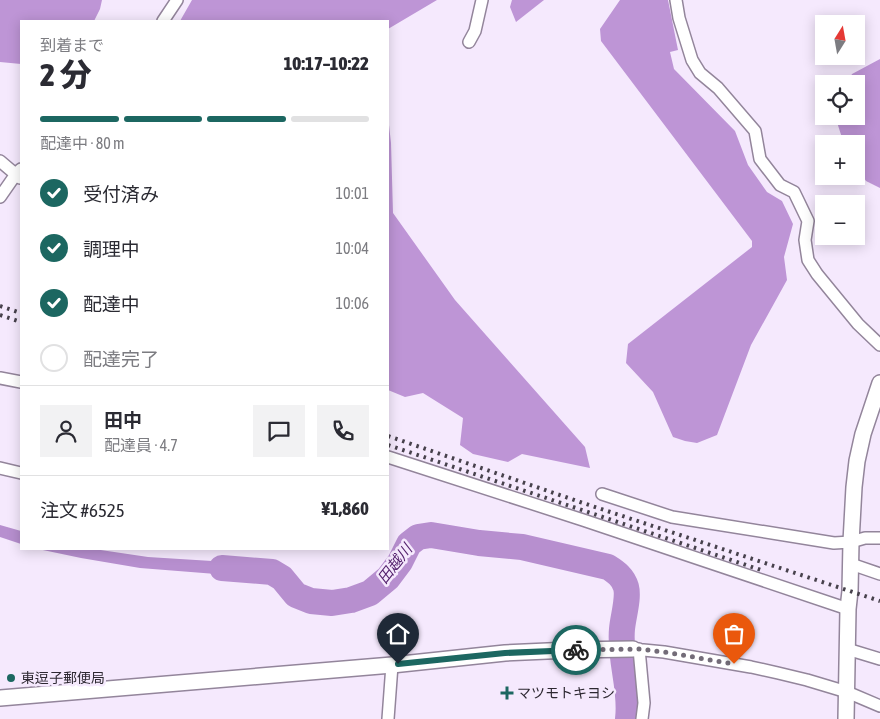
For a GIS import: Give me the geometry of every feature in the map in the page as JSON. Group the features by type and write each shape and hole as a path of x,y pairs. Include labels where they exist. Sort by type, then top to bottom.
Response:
{"street":[{"path":"164,20 177,0"},
{"path":"470,42 475,31 482,0"},
{"path":"676,0 678,18 692,60 700,73 718,88 755,130 760,159 780,185 794,192 808,221 805,240 808,260 817,274 855,320 880,345"},
{"path":"0,161 20,174 0,197"},
{"path":"0,378 20,382"},
{"path":"846,719 848,609 854,487 863,434 880,383"},
{"path":"389,457 584,520 848,609"},
{"path":"0,468 20,473"},
{"path":"602,494 672,517 834,543 851,542 865,538 880,538"},
{"path":"851,564 880,574"},
{"path":"848,648 880,660"},
{"path":"636,649 644,703 642,719"},
{"path":"0,698 392,665 505,653 636,649 751,667 807,680 847,692 880,706"},
{"path":"388,719 392,665"}],"shaded area":[{"path":"0,0 102,0 94,20 20,20 20,64 0,62"},
{"path":"192,0 437,0 389,28 389,20 181,20"},
{"path":"512,0 544,0 516,22 510,7"},
{"path":"620,0 668,0 678,50 670,52 674,69 735,131 748,165 767,192 782,201 793,224 784,257 787,280 751,345 717,435 697,443 673,437 653,392 626,363 628,344 752,247 752,241 601,41 600,29"},
{"path":"880,59 880,188 865,180 865,135 841,135 838,125 865,125 865,75 852,74"},
{"path":"389,125 393,213 455,300 585,447 590,468 522,454 508,462 473,454 460,445 463,418 423,393 405,397 389,390"},
{"path":"0,525 20,531 20,544 0,537"},
{"path":"43,550 101,550 148,557 258,564 254,577 140,568"}],"waterway":[{"name":"田越川","path":"222,568 272,572 282,578 296,595 311,601 332,603 351,600 370,593 388,578 400,562 409,544 418,537 431,535 479,543 522,547 608,567 625,583 627,591 622,629 622,652 628,696 628,719"}],"railway":[{"path":"0,306 20,313"},
{"path":"0,315 20,322"},
{"path":"389,436 580,502 880,601"},
{"path":"389,445 761,570"}],"way so far":[{"path":"576,650 639,649 734,664"}],"place":[{"name":"東逗子郵便局","path":"11,678"},
{"name":"マツモトキヨシ","path":"507,693"}],"route":[{"path":"398,664 505,653 576,650"}]}
